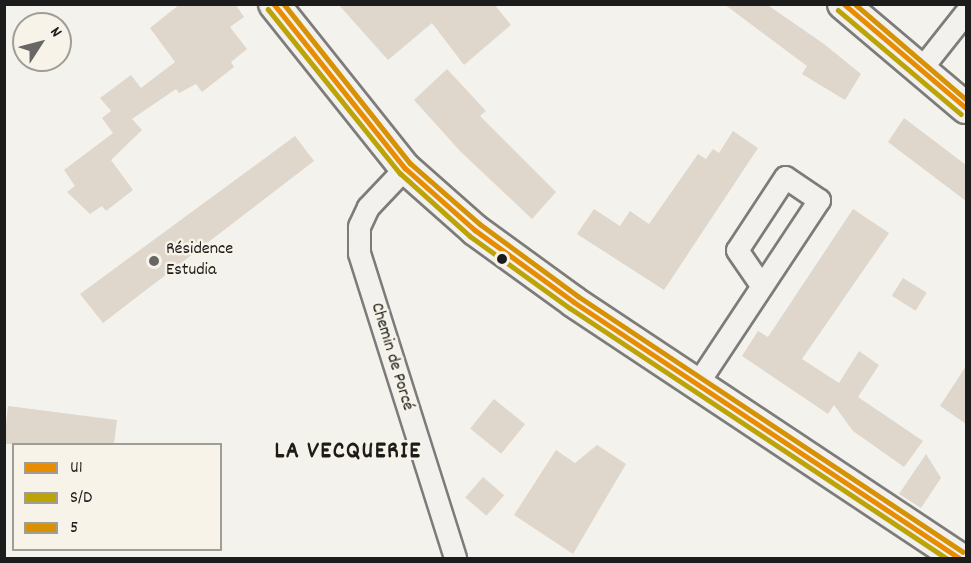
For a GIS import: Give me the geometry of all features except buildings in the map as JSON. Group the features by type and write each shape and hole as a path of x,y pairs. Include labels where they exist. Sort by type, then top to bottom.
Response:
{"main road":[{"path":"274,4 405,168 518,262 959,558"},
{"path":"843,4 966,108"}],"street":[{"path":"920,70 966,12"},
{"name":"Chemin de Porcé","path":"405,168 368,207 359,226 359,254 455,558"},
{"path":"697,384 819,200 785,177 737,250 761,285"}],"transit line":[{"name":"U1","path":"274,4 405,168 475,230 574,302 959,558"},
{"name":"5","path":"284,4 410,163 480,224 578,296 963,552"},
{"name":"U1","path":"844,4 966,108"},
{"name":"5","path":"855,4 966,99"},
{"name":"S/D","path":"268,9 400,173 470,236 570,308 946,558"},
{"name":"S/D","path":"838,10 961,114"}],"place":[{"name":"Résidence Estudia","path":"154,261"}],"district":[{"name":"LA VECQUERIE","path":"348,453"}]}
